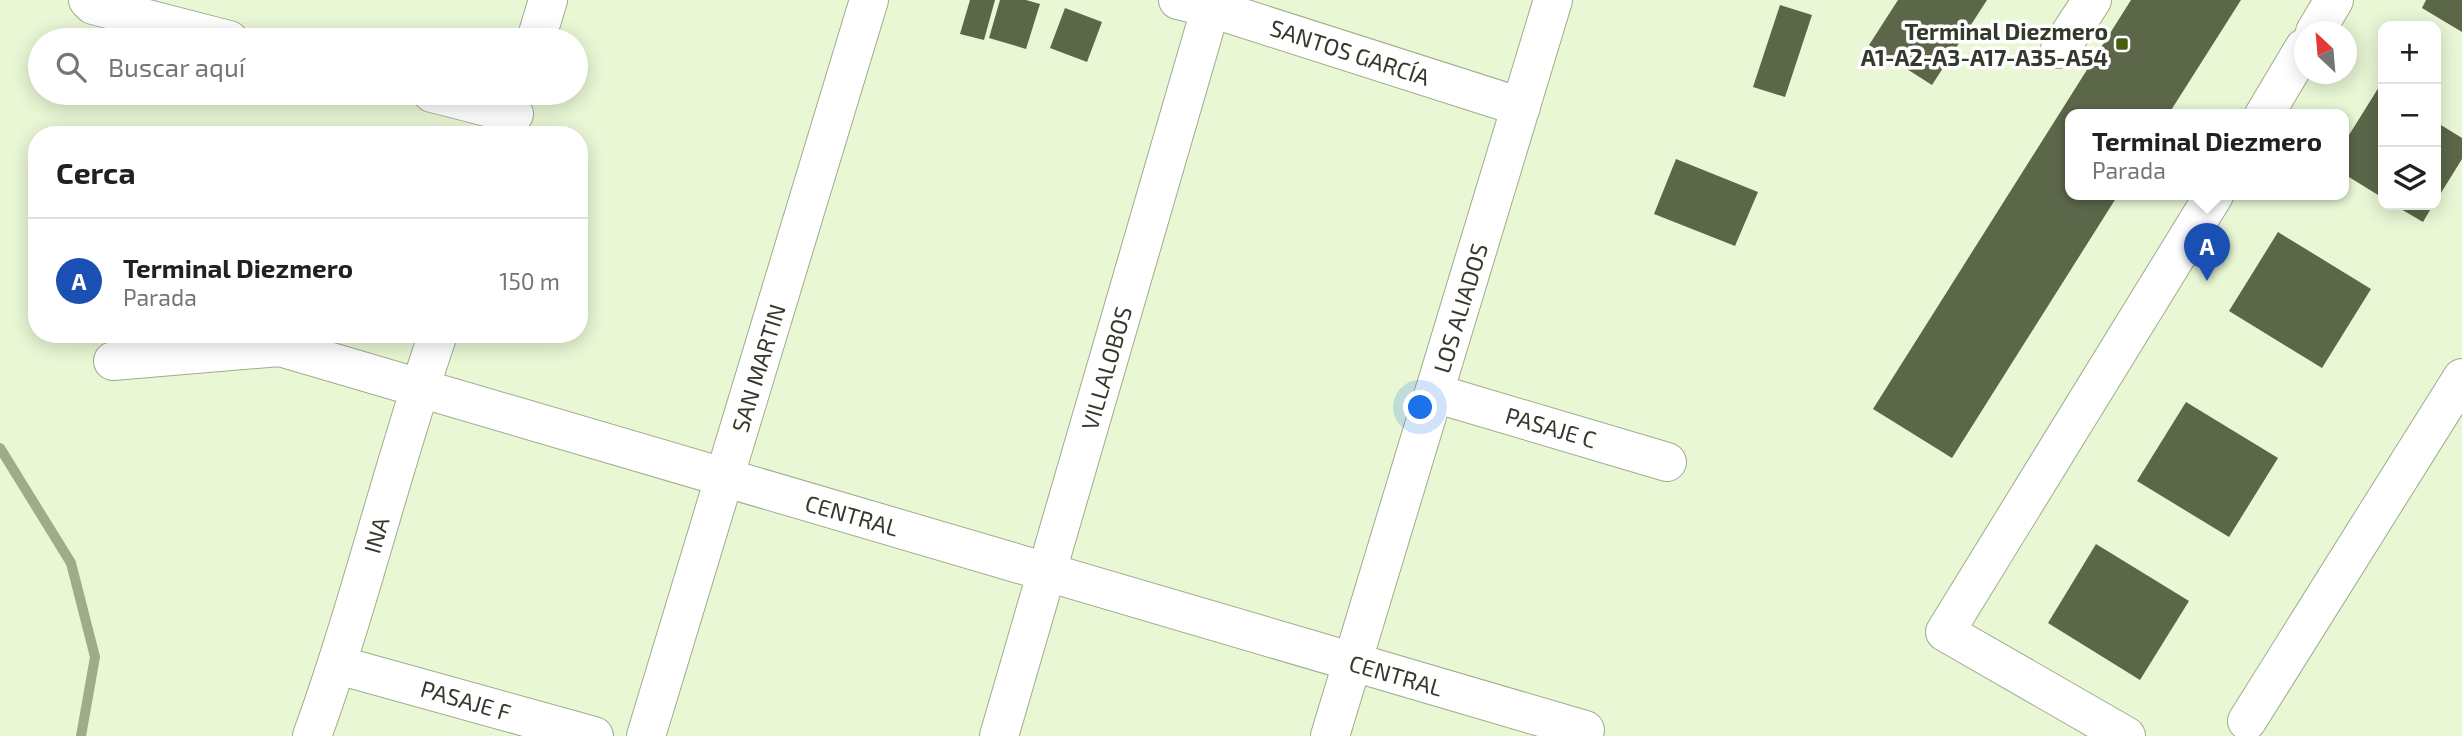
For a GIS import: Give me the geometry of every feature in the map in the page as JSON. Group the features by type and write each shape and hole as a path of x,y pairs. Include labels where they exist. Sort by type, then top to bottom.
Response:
{"street":[{"path":"88,0 93,5 182,28"},
{"path":"540,28 548,0"},
{"name":"SAN MARTIN","path":"646,736 869,0"},
{"name":"LOS ALIADOS","path":"1330,736 1553,0"},
{"path":"2060,50 2092,0"},
{"path":"2322,21 2334,0"},
{"name":"SANTOS GARCÍA","path":"1201,3 1521,107"},
{"name":"VILLALOBOS","path":"999,736 1047,572 1201,3"},
{"path":"2267,109 2294,66"},
{"path":"479,105 514,114"},
{"path":"2126,736 1945,632 2211,200"},
{"name":"INA","path":"312,736 338,665 419,388 435,343"},
{"name":"CENTRAL","path":"113,361 280,347 1585,730"},
{"path":"2247,721 2462,378"},
{"name":"PASAJE C","path":"1434,393 1667,462"},
{"name":"PASAJE F","path":"338,665 594,736"}],"building":[{"path":"970,0 995,0 984,40 960,34"},
{"path":"1000,0 1026,0 1040,4 1026,49 989,38"},
{"path":"1898,0 1987,0 1932,85 1869,45"},
{"path":"2131,0 2241,0 2172,109 2065,109 2065,200 2115,200 1952,458 1873,409"},
{"path":"2426,0 2462,0 2462,32 2422,8"},
{"path":"1780,5 1812,15 1785,97 1753,87"},
{"path":"1065,8 1102,22 1087,62 1050,48"},
{"path":"2378,89 2378,195 2349,177 2349,135"},
{"path":"2441,125 2462,138 2462,159 2441,193"},
{"path":"1676,159 1758,192 1735,246 1654,214"},
{"path":"2403,210 2430,210 2423,222"},
{"path":"2278,232 2371,289 2322,368 2229,311"},
{"path":"2186,402 2278,458 2229,537 2137,481"},
{"path":"2096,544 2189,601 2140,680 2048,623"}],"waterway":[{"path":"0,448 71,563 95,657 81,736"}],"place":[{"name":"Terminal Diezmero A1-A2-A3-A17-A35-A54","path":"2122,44"},
{"name":"Terminal Diezmero","path":"2207,281"}]}
